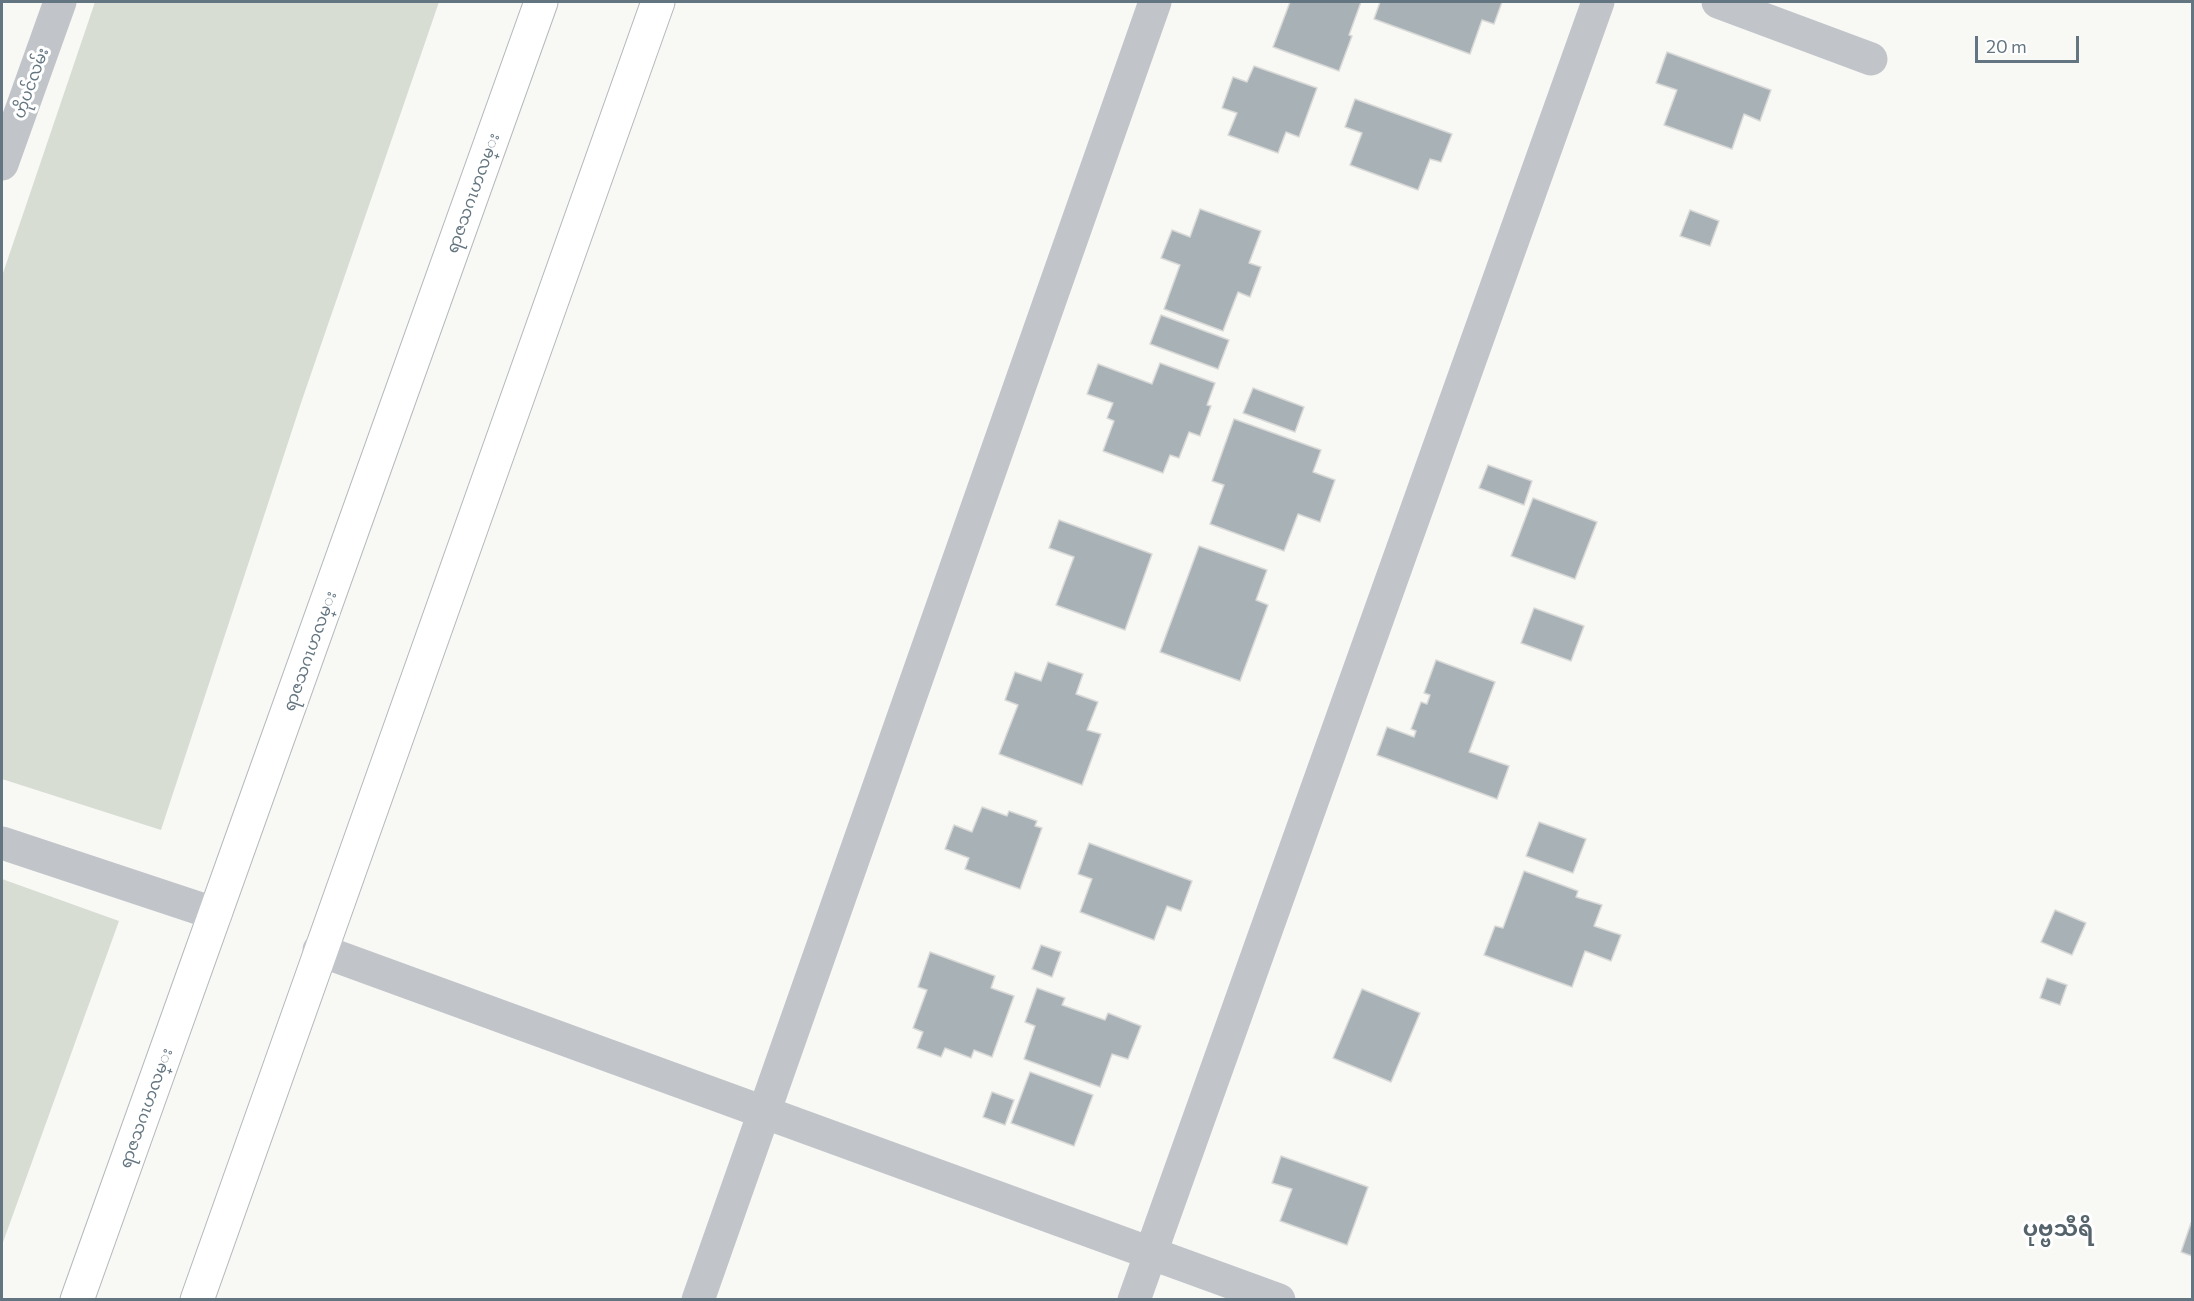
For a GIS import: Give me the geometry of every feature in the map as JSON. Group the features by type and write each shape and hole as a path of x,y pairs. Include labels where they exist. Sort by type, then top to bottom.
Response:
{"main road":[{"name":"ရာဇသဂၤဟလမ္း","path":"77,1299 541,2"},
{"path":"197,1299 319,950 658,2"}],"street":[{"name":"ဟိုပင်လမ်း","path":"2,164 60,2"},
{"path":"698,1299 1155,2"},
{"path":"1134,1299 1598,2"},
{"path":"1718,2 1871,59"},
{"path":"2,843 216,914"},
{"path":"319,950 1279,1299"}],"shaded area":[{"path":"95,2 439,2 302,400 161,830 2,779 2,276"},
{"path":"2,879 119,921 2,1245"}],"building":[{"path":"1290,2 1361,2 1339,71 1273,47"},
{"path":"1380,2 1502,2 1494,24 1482,20 1470,54 1374,19"},
{"path":"1667,52 1771,90 1760,121 1744,114 1732,149 1664,125 1677,90 1656,83"},
{"path":"1254,66 1317,88 1299,137 1286,132 1278,153 1228,135 1237,113 1222,108 1233,77 1247,82"},
{"path":"1355,99 1452,134 1441,162 1430,159 1418,190 1350,165 1362,133 1345,127"},
{"path":"1200,209 1261,231 1249,263 1261,267 1250,297 1238,292 1223,331 1164,309 1180,265 1161,258 1172,230 1190,237"},
{"path":"1690,210 1719,221 1710,246 1680,236"},
{"path":"1161,315 1229,340 1218,369 1150,344"},
{"path":"1160,363 1215,383 1207,405 1211,406 1200,436 1189,432 1179,458 1170,455 1163,473 1103,451 1114,421 1107,418 1113,403 1087,394 1098,364 1152,384"},
{"path":"1253,388 1304,407 1295,432 1243,413"},
{"path":"1234,419 1321,450 1313,472 1335,480 1320,522 1298,514 1284,551 1210,524 1224,485 1212,481"},
{"path":"1488,465 1532,481 1524,505 1479,488"},
{"path":"1533,498 1597,522 1575,579 1511,556"},
{"path":"1059,520 1152,554 1125,630 1056,605 1074,557 1049,548"},
{"path":"1199,546 1267,570 1256,600 1268,605 1240,681 1160,652"},
{"path":"1534,608 1584,626 1571,661 1521,643"},
{"path":"1436,660 1495,682 1469,752 1509,766 1497,799 1377,755 1387,727 1414,737 1416,731 1411,729 1421,702 1427,704 1430,695 1424,693"},
{"path":"1048,662 1083,674 1076,694 1098,702 1087,730 1101,734 1082,785 999,754 1018,705 1005,700 1015,672 1041,681"},
{"path":"982,807 1007,816 1009,811 1037,821 1035,826 1042,828 1020,889 965,869 969,858 945,849 954,825 972,832"},
{"path":"1539,822 1586,839 1573,873 1526,856"},
{"path":"1089,843 1192,881 1181,911 1167,906 1154,940 1080,912 1092,879 1078,874"},
{"path":"1524,871 1578,891 1576,897 1602,905 1594,926 1621,935 1611,961 1585,951 1572,987 1484,955 1495,926 1503,928"},
{"path":"2055,910 2086,923 2072,955 2041,942"},
{"path":"1041,945 1061,952 1052,977 1032,969"},
{"path":"930,952 995,976 991,988 1014,996 992,1057 974,1050 971,1058 945,1048 941,1057 917,1048 923,1032 913,1028 927,990 918,987"},
{"path":"2047,978 2067,985 2060,1005 2040,998"},
{"path":"1037,988 1065,998 1062,1005 1105,1020 1108,1013 1141,1026 1128,1059 1112,1054 1100,1087 1024,1059 1035,1026 1025,1022"},
{"path":"1362,989 1420,1013 1391,1082 1333,1058"},
{"path":"1030,1072 1093,1095 1074,1146 1011,1123"},
{"path":"992,1092 1014,1100 1005,1125 983,1117"},
{"path":"1281,1156 1368,1187 1347,1245 1280,1221 1292,1189 1272,1183"},
{"path":"2192,1223 2192,1256 2181,1252"}],"district":[{"name":"ပုဗ္ဗသီရိ","path":"2058,1229"}]}
